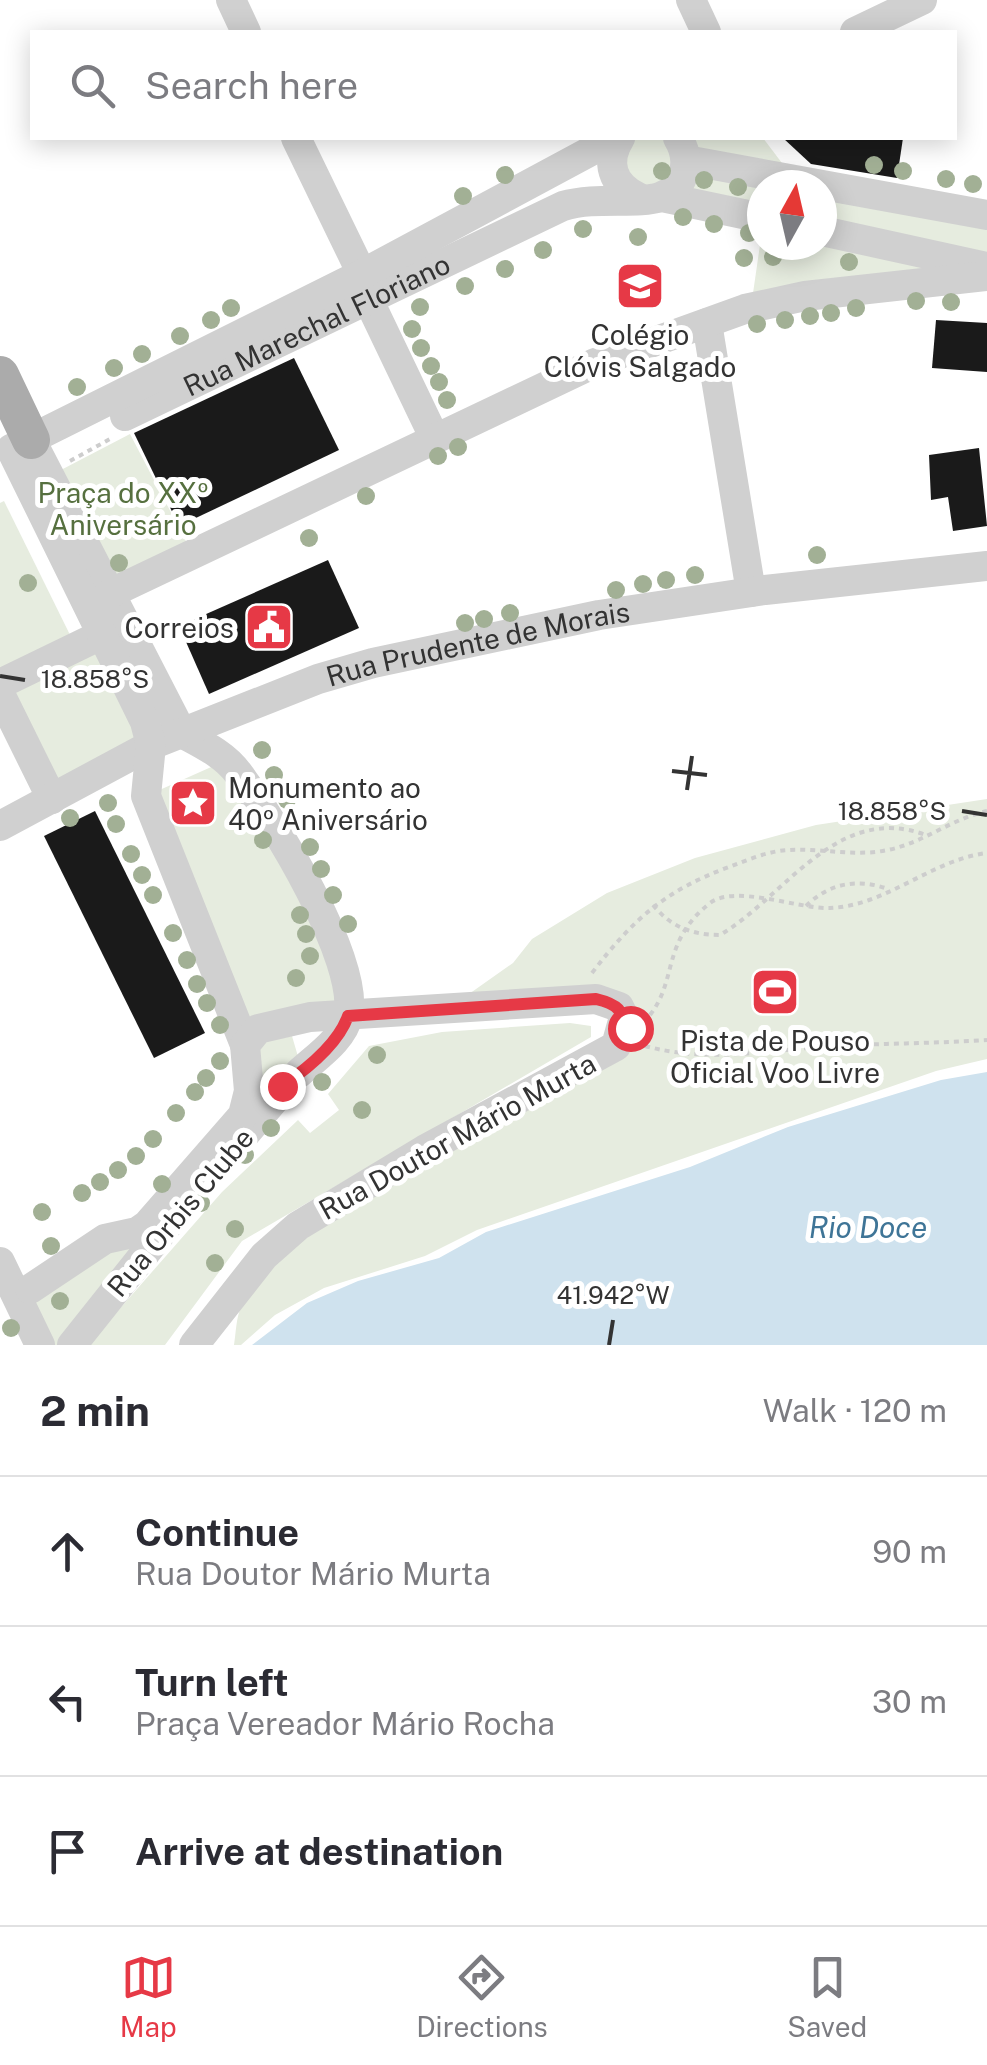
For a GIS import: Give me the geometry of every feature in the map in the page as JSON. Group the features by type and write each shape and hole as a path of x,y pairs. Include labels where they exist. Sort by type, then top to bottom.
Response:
{"main road":[{"path":"0,375 15,453"}],"street":[{"path":"231,0 245,30"},
{"path":"691,0 705,30"},
{"path":"860,30 922,0"},
{"path":"297,140 435,439"},
{"name":"Rua Marechal Floriano","path":"365,287 615,140"},
{"path":"617,140 611,160 618,184 650,197 680,182 682,149 987,215"},
{"name":"Rua Marechal Floriano","path":"15,453 365,287 564,206 600,198 650,197 747,215"},
{"path":"837,234 987,266"},
{"path":"111,593 595,363 707,322 751,307 805,296 987,276"},
{"path":"707,322 751,592"},
{"path":"15,453 111,593 182,733 214,751 238,772 313,896 345,964 349,1003"},
{"path":"15,453 145,722 150,745 146,796 252,1075 270,1085 282,1086 304,1064 297,1034 278,1024 258,1029 246,1056"},
{"name":"Rua Prudente de Morais","path":"0,826 150,745 318,679 373,663 599,615 751,592 987,566"},
{"path":"0,684 102,634"},
{"path":"0,694 52,799"},
{"name":"Rua Doutor Mário Murta","path":"194,1345 264,1256 298,1226 424,1150 616,1046 624,1017 619,1008 596,999 384,1014 349,1003 278,1024"},
{"name":"Rua Orbis Clube","path":"72,1345 132,1266 294,1077 343,1031 349,1003"},
{"name":"Rua Orbis Clube","path":"17,1286 102,1241 148,1225 212,1154 248,1103 246,1056"},
{"path":"102,1241 114,1239 128,1244 132,1266"},
{"path":"17,1286 40,1345"}],"path":[{"path":"581,1000 594,971 652,905 678,886 760,856 788,850 886,850 929,836 954,818 987,811"},
{"path":"652,905 664,919 684,930 720,935 833,842 883,829 911,830 929,836"},
{"path":"622,1035 655,1008 672,950 684,930 713,900 746,896 806,906 867,902 920,874 987,853"},
{"path":"806,906 833,886 859,882 890,890"},
{"path":"622,1035 690,1056 736,1057 808,1048 987,1040"}],"green space":[{"path":"628,140 672,140 669,186 631,188 619,150"},
{"path":"682,140 765,140 787,170 689,155"},
{"path":"686,160 747,171 747,215 662,197 680,182"},
{"path":"837,188 987,215 987,276 805,296 751,307 758,260 837,260"},
{"name":"Praça do XXº Aniversário","path":"130,434 188,545 116,581 59,471"},
{"path":"4,501 75,645 0,682 0,503"},
{"path":"100,640 145,741 55,794 2,687"},
{"path":"227,760 313,895 349,1015 244,1042 146,796"},
{"path":"987,799 987,1059 936,1071 477,1230 425,1256 324,1288 275,1315 241,1345 234,1345 241,1307 263,1276 302,1241 412,1167 620,1049 626,1012 452,1006 513,963 532,939 607,893 695,858 816,825"},
{"path":"570,1023 591,1026 591,1037 242,1241 165,1345 88,1345 222,1192 298,1120 310,1133 339,1110 328,1094 369,1046 442,1032"},
{"path":"292,1036 299,1060 275,1080 258,1076 249,1045"},
{"path":"105,1242 130,1249 68,1345 43,1345 27,1299"}],"water":[{"name":"Rio Doce","path":"987,1072 987,1345 252,1345 307,1303 358,1281 439,1258 486,1232 690,1167 788,1127 941,1080"}],"building":[{"path":"785,140 903,140 897,178 811,164"},
{"path":"936,320 987,323 987,372 932,368"},
{"path":"294,358 339,450 179,526 134,433"},
{"path":"979,448 987,526 953,531 948,497 931,500 929,455"},
{"name":"Correios","path":"328,560 359,628 209,694 179,626"},
{"path":"95,811 205,1033 154,1058 44,836"}],"place":[{"name":"Colégio Clóvis Salgado","path":"640,286"},
{"name":"Correios","path":"269,627"},
{"name":"Monumento ao 40º Aniversário","path":"193,803"},
{"name":"Pista de Pouso Oficial Voo Livre","path":"775,992"}],"route":[{"path":"282,1086 343,1031 348,1016 596,999 619,1008 624,1017 623,1032 630,1028"}]}
